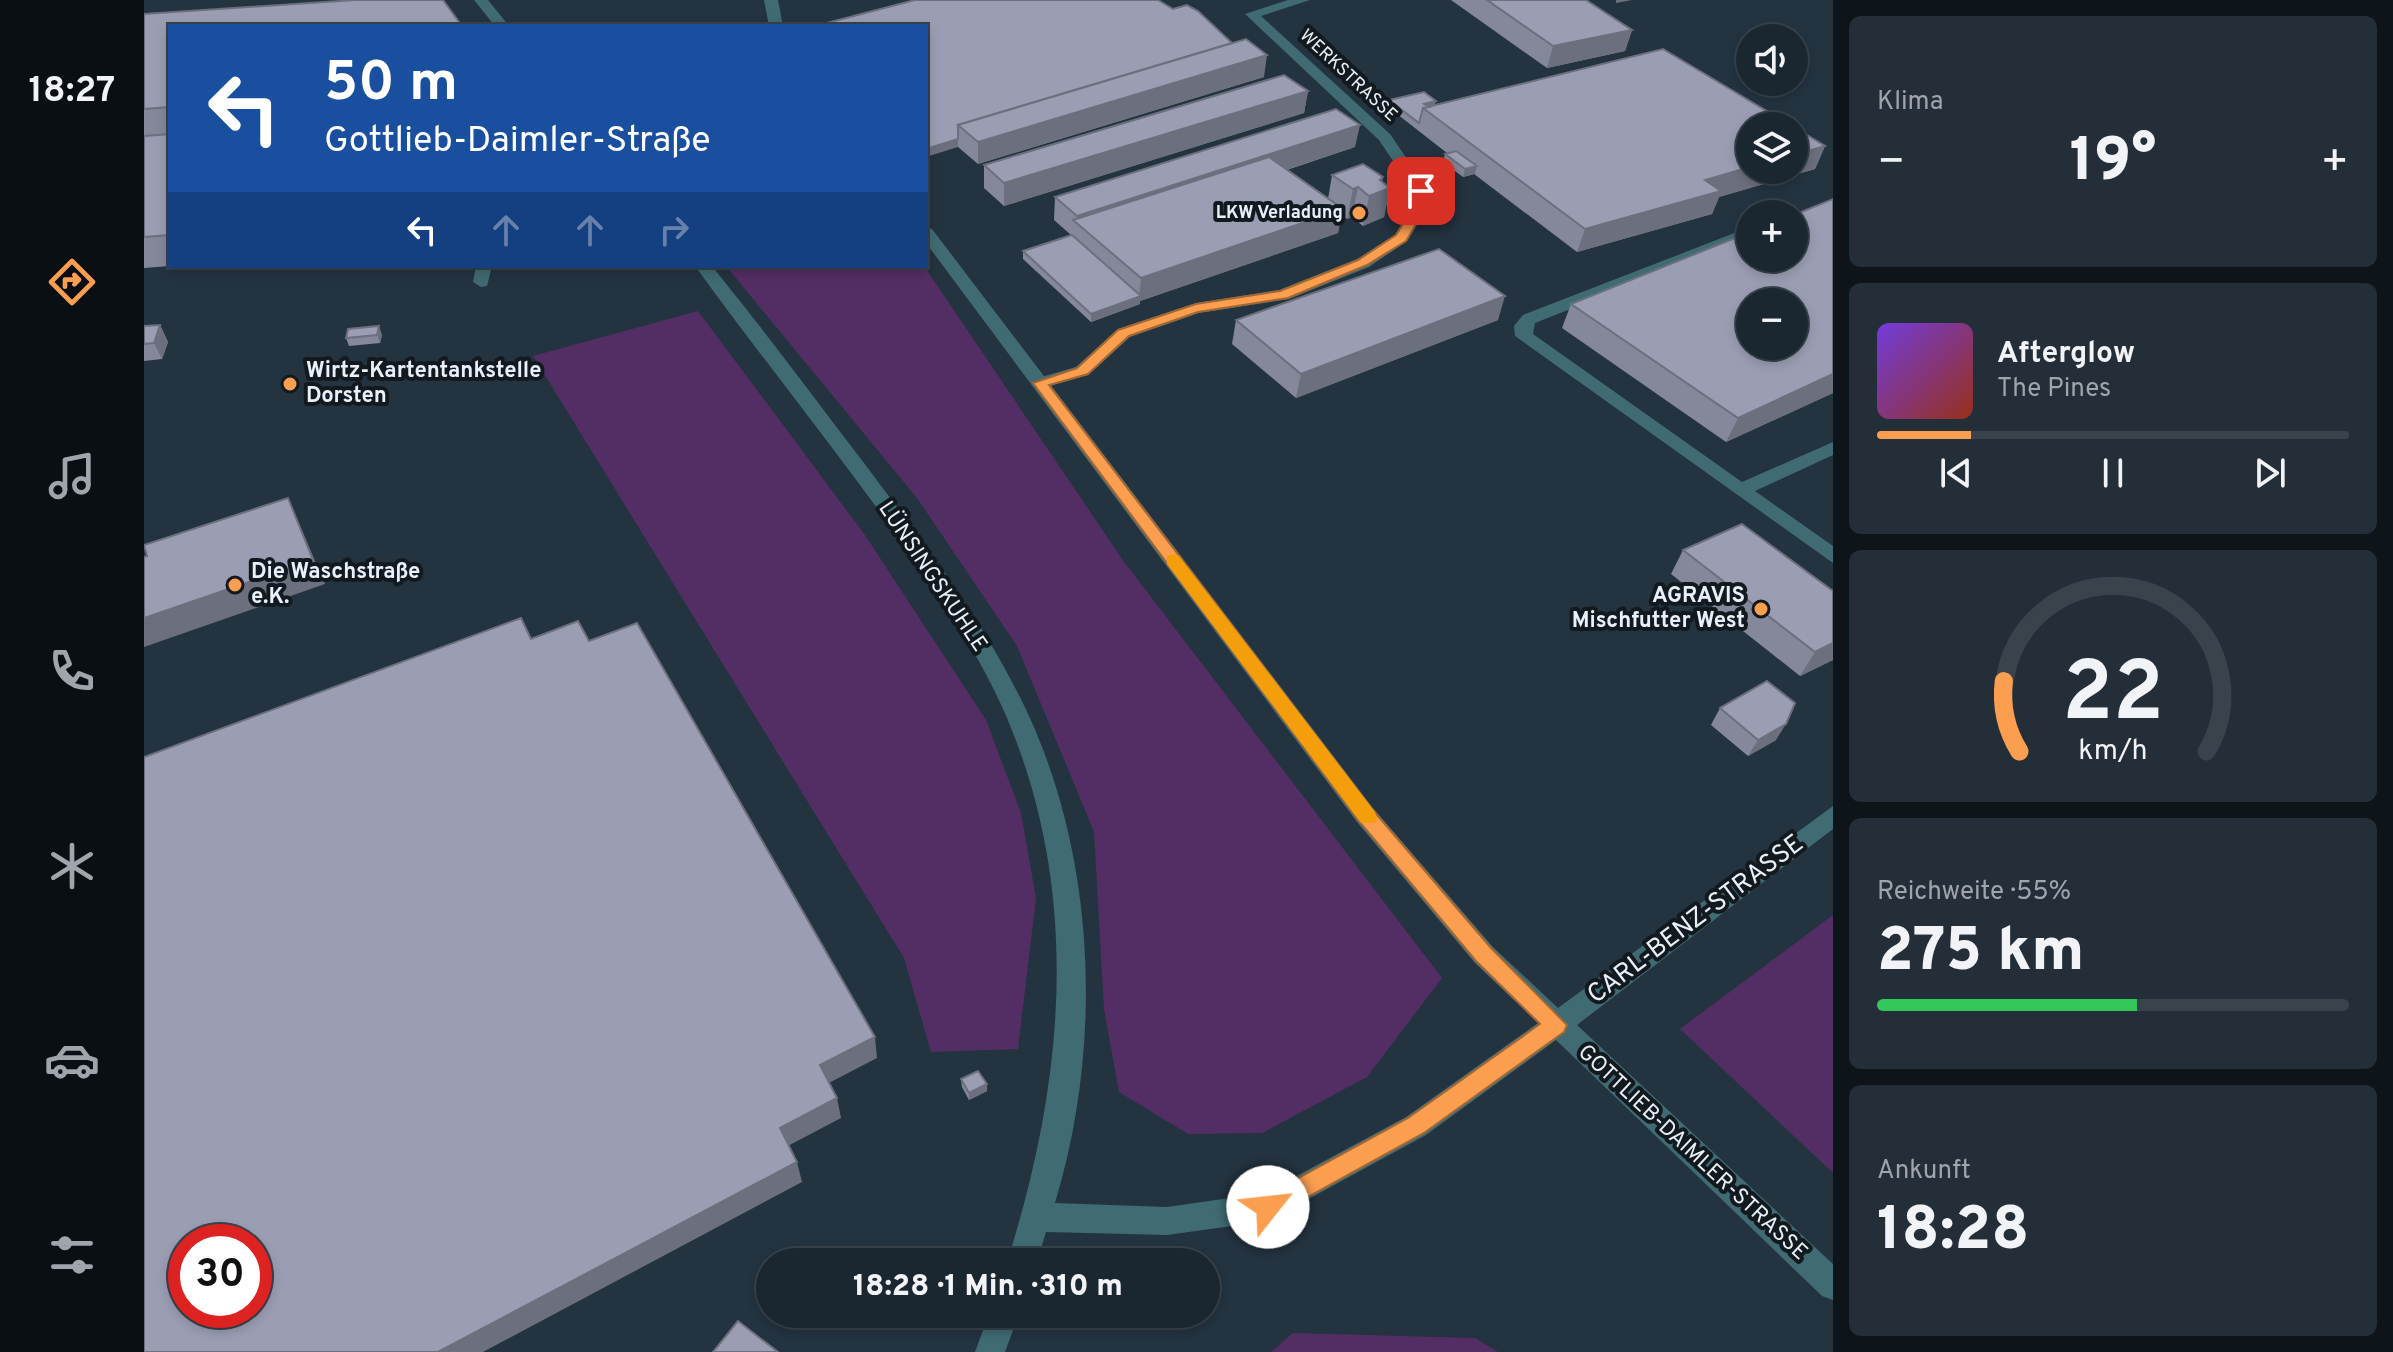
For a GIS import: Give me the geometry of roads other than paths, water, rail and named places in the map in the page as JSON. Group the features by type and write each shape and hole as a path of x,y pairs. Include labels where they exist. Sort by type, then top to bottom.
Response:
{"street":[{"path":"481,0 500,24"},
{"path":"771,0 776,24"},
{"name":"WERKSTRASSE","path":"1040,383 1082,371 1124,333 1196,308 1283,295 1363,263 1401,238 1417,211 1421,191 1385,137 1252,14 1303,0"},
{"name":"GOTTLIEB-DAIMLER-STRASSE","path":"928,235 1365,815 1484,955 1833,1285"},
{"path":"1736,237 1561,304 1529,319 1523,326 1524,336 1833,556"},
{"name":"LÜNSINGSKUHLE","path":"705,268 877,494 957,606 996,673 1031,748 1064,875 1071,976 1065,1089 1038,1217 1027,1248"},
{"path":"1740,490 1833,448"},
{"name":"CARL-BENZ-STRASSE","path":"1038,1217 1167,1221 1268,1207 1416,1126 1556,1025 1833,816"},
{"path":"990,1352 999,1328"}],"place":[{"name":"LKW Verladung","path":"1359,213"},
{"name":"Wirtz-Kartentankstelle Dorsten","path":"290,384"},
{"name":"Die Waschstraße e.K.","path":"235,585"},
{"name":"AGRAVIS Mischfutter West","path":"1761,609"}]}
